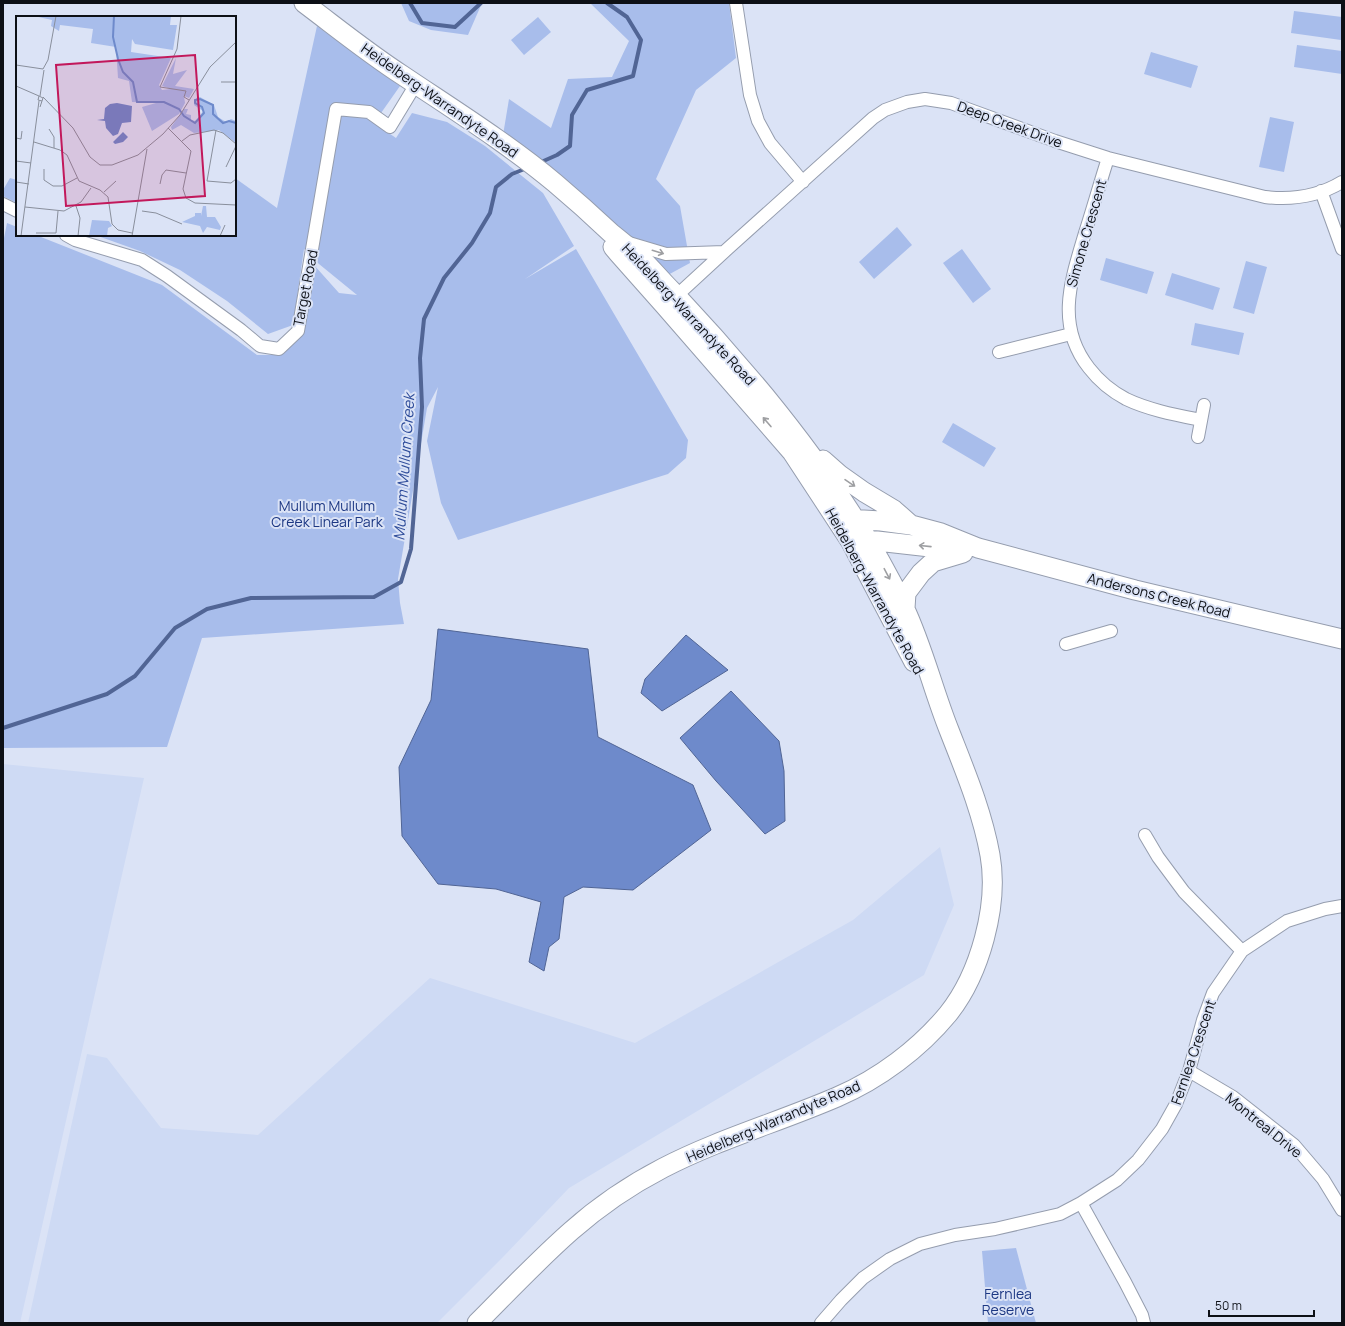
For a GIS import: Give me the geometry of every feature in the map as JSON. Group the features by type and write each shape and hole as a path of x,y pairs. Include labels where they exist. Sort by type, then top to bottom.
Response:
{"main road":[{"name":"Heidelberg-Warrandyte Road","path":"304,3 401,75 502,141 554,182 641,258 671,301 792,452 837,520 860,541 905,608 930,675 941,710 975,797 991,857 992,884 990,912 975,969 959,999 946,1017 921,1042 898,1062 868,1081 840,1096 709,1145 659,1170 608,1202 572,1230 477,1323"},
{"name":"Heidelberg-Warrandyte Road","path":"593,216 618,253 728,351 800,439 855,519 860,541 941,710"},
{"path":"800,439 840,475 864,492 894,510 911,525"},
{"name":"Andersons Creek Road","path":"837,520 855,519 911,525 941,534 978,548 1135,590 1342,639"},
{"name":"Andersons Creek Road","path":"860,541 939,548 978,548"},
{"path":"905,608 906,593 921,573 933,562 978,548"}],"street":[{"path":"736,3 750,95 758,121 770,143 803,182"},
{"name":"Target Road","path":"68,236 76,240 142,260 167,276 241,330 260,346 279,349 298,331 336,109 369,112 390,127 416,84"},
{"name":"Deep Creek Drive","path":"671,301 873,118 896,105 907,102 925,99 951,103 969,108 1055,141 1108,158 1265,197 1292,198 1321,191 1342,182"},
{"name":"Simone Crescent","path":"1108,158 1071,283 1068,306 1075,346 1088,366 1105,385 1126,399 1148,408 1201,420"},
{"path":"1321,191 1342,249"},
{"path":"3,204 16,210"},
{"path":"620,240 666,254 724,252"},
{"path":"1000,352 1072,334"},
{"path":"1198,436 1204,405"},
{"path":"1066,644 1111,631"},
{"path":"1145,835 1158,857 1184,892 1242,951"},
{"name":"Fernlea Crescent","path":"821,1323 863,1278 890,1259 920,1244 1060,1214 1081,1203 1117,1180 1138,1160 1162,1129 1176,1104 1189,1071 1203,1020 1213,993 1242,951 1287,921 1325,909 1342,906"},
{"name":"Montreal Drive","path":"1189,1071 1233,1097 1294,1145 1323,1179 1342,1210"},
{"path":"1081,1203 1125,1282 1142,1315 1144,1323"}],"shaded area":[{"path":"438,629 588,649 598,737 693,785 711,830 633,890 583,887 564,897 559,939 549,947 544,971 529,962 541,902 496,889 438,884 402,836 399,767 431,700"},
{"path":"686,635 728,670 662,711 641,693 645,679"},
{"path":"731,691 779,741 784,771 785,821 765,834 716,781 680,738"},
{"path":"3,764 144,778 20,1323 3,1323"},
{"path":"940,847 954,905 924,975 569,1188 437,1323 28,1323 87,1054 107,1058 161,1128 258,1135 430,978 635,1043 853,920"}],"green space":[{"path":"401,3 482,3 468,35 431,30 409,21"},
{"path":"590,3 729,3 736,58 696,90 656,179 680,206 690,263 666,276 502,141 509,99 551,128 568,79 612,77 629,41"},
{"path":"1294,11 1342,17 1341,40 1291,33"},
{"path":"538,17 551,32 524,55 511,40"},
{"name":"Mullum Mullum Creek Linear Park","path":"317,26 400,86 374,123 396,138 412,113 447,122 485,146 543,193 574,246 525,279 576,249 688,440 686,458 668,474 458,540 441,503 427,441 438,387 427,408 398,579 404,624 202,638 167,747 3,748 3,243 7,223 16,227 16,236 39,236 162,285 257,355 277,355 302,335 314,265 339,293 357,295 319,264 304,249 293,325 268,334 227,301 180,270 140,251 98,236 236,236 236,179 277,208"},
{"path":"1297,45 1342,51 1342,74 1294,67"},
{"path":"1151,52 1198,66 1191,88 1144,74"},
{"path":"1270,117 1294,122 1284,172 1259,167"},
{"path":"10,178 16,180 16,202 3,196 3,190"},
{"path":"897,227 912,245 874,279 859,262"},
{"path":"962,249 991,289 973,303 943,263"},
{"path":"1106,258 1154,272 1147,294 1100,280"},
{"path":"1246,261 1267,267 1254,314 1233,308"},
{"path":"1172,273 1220,288 1213,310 1165,295"},
{"path":"1195,323 1244,333 1239,355 1191,345"},
{"path":"953,423 996,448 984,467 942,442"},
{"name":"Fernlea Reserve","path":"1016,1248 1036,1323 988,1323 982,1251"}],"waterway":[{"name":"Mullum Mullum Creek","path":"410,3 422,23 455,27 481,3"},
{"name":"Mullum Mullum Creek","path":"539,163 557,155 570,146 572,115 587,90 633,76 641,40 627,17 607,3"},
{"name":"Mullum Mullum Creek","path":"3,728 107,694 135,676 175,628 207,609 251,598 374,597 401,582 411,549 422,407 420,358 424,319 444,278 472,243 490,213 496,187 512,174 527,168"}]}
